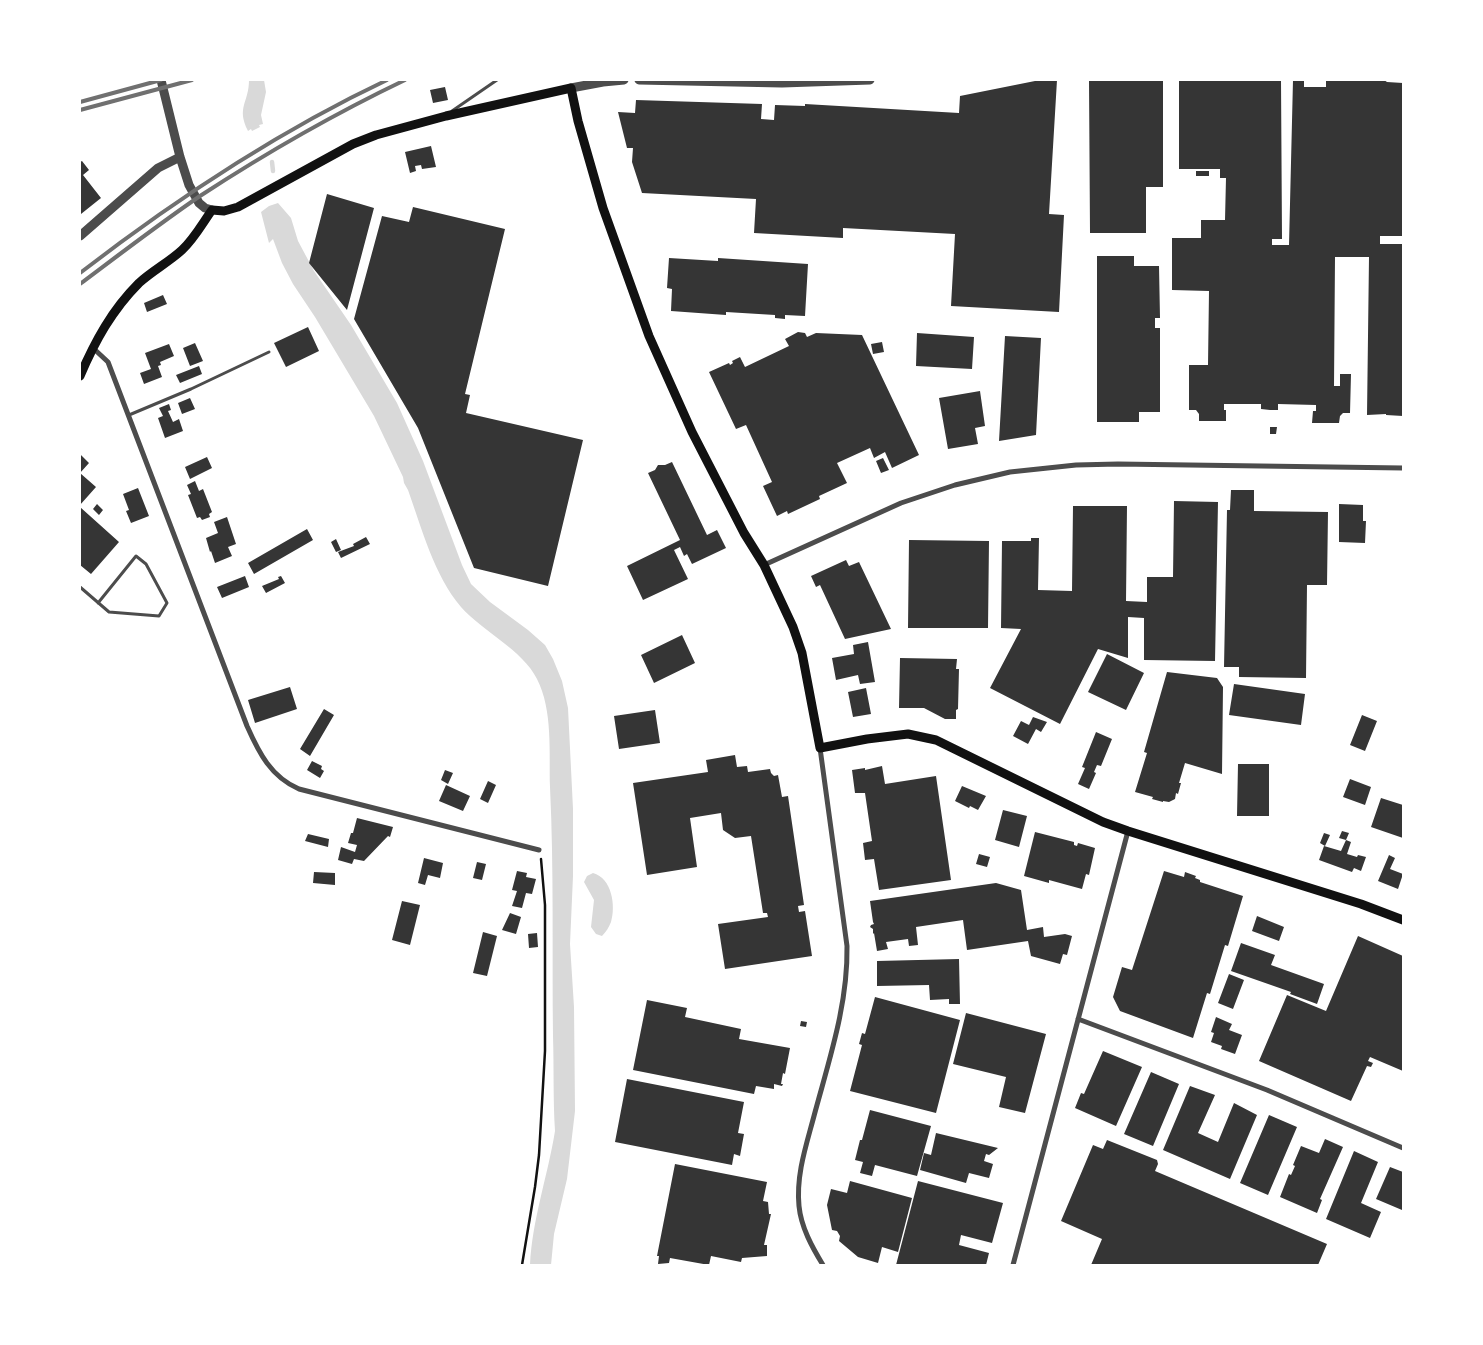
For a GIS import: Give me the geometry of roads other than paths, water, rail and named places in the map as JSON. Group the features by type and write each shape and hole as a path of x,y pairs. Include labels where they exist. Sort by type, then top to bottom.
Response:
{"main road":[{"path":"80,376 103,328 127,296 141,281 182,250 212,210 228,211 238,207 353,144 368,138 446,116 571,88 578,121 603,208 649,336 692,432 744,533 764,565 793,627 802,653 820,748 867,739 908,734 936,740 1076,810 1128,831 1361,904 1403,920"}],"street":[{"path":"161,80 189,185 202,206 212,210"},
{"path":"571,88 624,80"},
{"path":"639,80 782,83 870,80"},
{"path":"80,236 158,168 180,157"},
{"path":"93,348 108,362 247,726 266,764 278,777 289,785 308,792 539,850"},
{"path":"764,565 901,503 955,485 1010,472 1076,465 1118,464 1403,468"},
{"path":"820,748 848,946 845,992 840,1020 798,1178 799,1208 802,1222 813,1249 823,1265"},
{"path":"1013,1265 1128,831"},
{"path":"1078,1019 1275,1094 1403,1148"}],"lane":[{"path":"446,116 497,80"},
{"path":"129,416 269,352"},
{"path":"80,587 98,603 109,612 159,616 167,603 146,564 136,556 98,603"}],"waterway":[{"path":"272,162 273,171"}],"railway":[{"path":"80,102 161,80"},
{"path":"80,110 192,80"},
{"path":"80,273 153,219 228,168 306,122 387,80"},
{"path":"80,284 170,217 225,180 326,120 405,80"}]}
